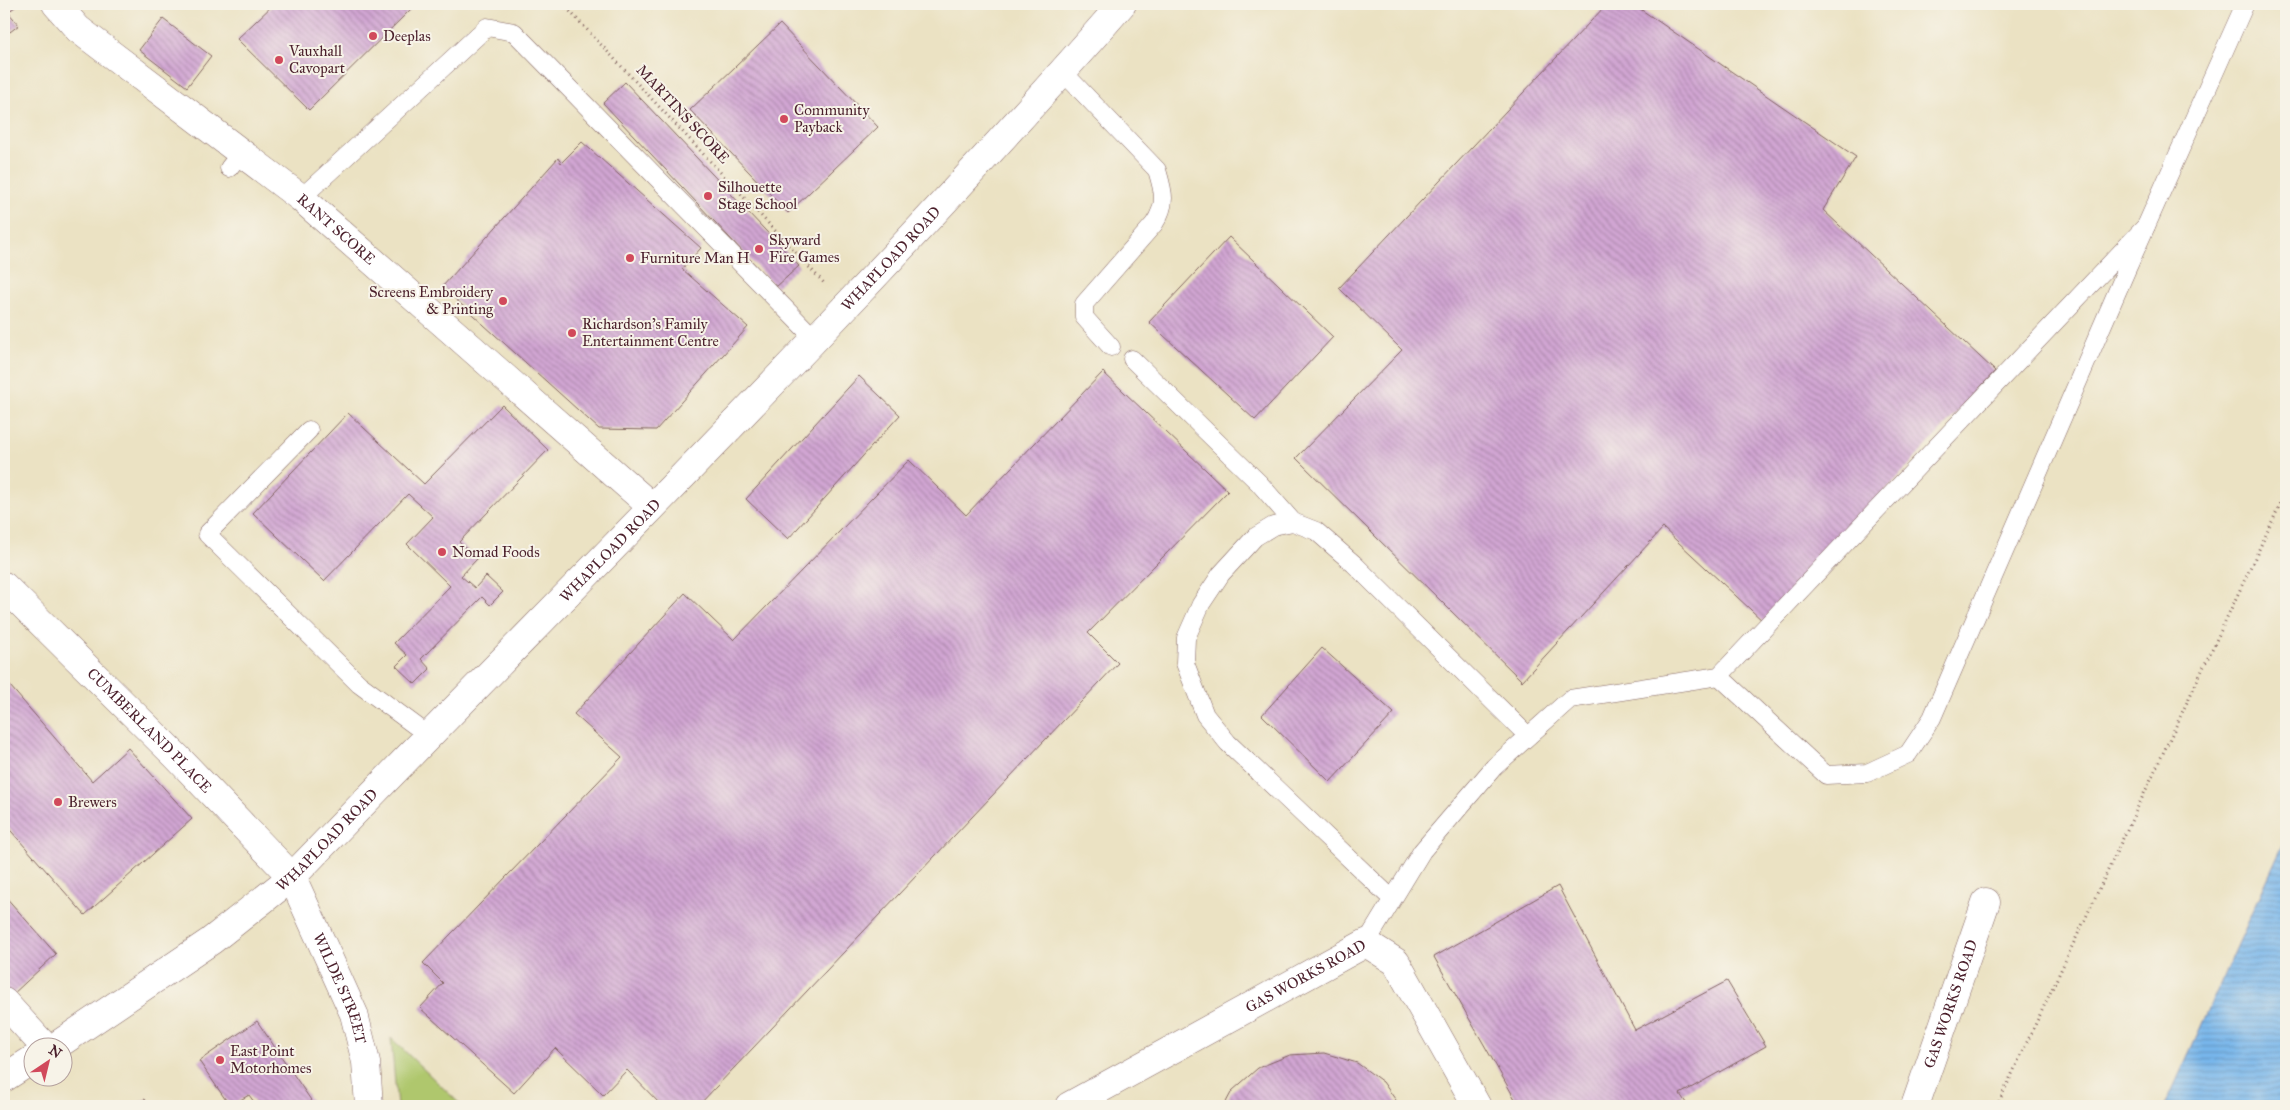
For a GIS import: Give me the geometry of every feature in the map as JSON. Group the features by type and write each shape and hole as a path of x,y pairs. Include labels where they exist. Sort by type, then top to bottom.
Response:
{"street":[{"name":"RANT SCORE","path":"56,4 78,29 235,161 301,198 652,507"},
{"name":"WHAPLOAD ROAD","path":"68,1038 211,941 292,877 846,306 1063,72 1122,4"},
{"name":"CUMBERLAND PLACE","path":"4,586 177,757 292,877"},
{"name":"WILDE STREET","path":"292,877 354,1014 366,1062 369,1106"},
{"name":"GAS WORKS ROAD","path":"1915,1106 1986,902"},
{"name":"GAS WORKS ROAD","path":"1069,1106 1366,943 1396,962 1477,1106"},
{"path":"4,1002 37,1038"},
{"path":"4,1078 22,1066"}],"lane":[{"path":"1719,676 1826,775 1866,773 1908,754 1932,718 2146,226 2245,4"},
{"path":"301,198 487,27 514,32 814,338"},
{"path":"1063,72 1157,170 1164,192 1162,211 1154,224 1084,304 1084,317 1112,347"},
{"path":"1366,943 1422,851 1494,767 1570,699 1719,676 2146,226"},
{"path":"1132,359 1259,483 1293,522 1316,531 1354,564 1528,736"},
{"path":"309,430 207,534 360,684 428,736"},
{"path":"1293,522 1272,526 1255,537 1221,574 1201,604 1186,638 1184,663 1204,715 1228,743 1392,899"}],"path":[{"name":"MARTINS SCORE","path":"563,4 846,306"},
{"path":"2286,337 2284,342 2286,343"},
{"path":"1997,1106 2286,492"}],"green space":[{"path":"391,1038 462,1106 397,1106"}],"water":[{"path":"2286,838 2286,1106 2165,1106"}],"building":[{"path":"4,4 19,4 8,12 19,25 10,32 4,25"},
{"path":"274,4 416,4 309,110 237,39"},
{"path":"1607,4 1633,4 1856,157 1823,210 1995,371 1765,623 1663,528 1522,681 1296,458 1402,350 1339,288"},
{"path":"163,19 211,56 187,87 139,50"},
{"name":"Community Payback","path":"780,24 878,127 788,213 690,110"},
{"path":"625,82 799,266 776,287 603,103"},
{"path":"582,142 701,248 682,269 748,327 656,430 599,429 442,287 558,158 561,163"},
{"path":"1229,237 1333,337 1255,420 1149,322"},
{"path":"1103,372 1228,491 1088,633 1118,663 698,1106 662,1106 627,1070 603,1095 555,1048 514,1093 420,1008 443,983 423,963 622,757 574,714 685,593 734,640 909,460 966,515"},
{"path":"859,376 900,415 788,539 746,499"},
{"path":"502,405 548,450 459,542 477,559 461,576 475,588 486,576 503,592 490,605 482,597 421,659 430,669 415,684 396,666 407,655 394,643 450,586 407,544 433,517 408,494 324,581 253,513 348,413 424,484"},
{"path":"1322,648 1394,713 1330,782 1262,715"},
{"name":"Brewers","path":"4,679 92,781 128,748 192,819 85,915 4,823"},
{"path":"1558,886 1635,1030 1727,981 1766,1046 1680,1094 1688,1106 1519,1106 1434,957"},
{"path":"4,895 56,954 11,996 4,989"},
{"path":"257,1021 315,1106 257,1106 249,1095 230,1106 199,1061"},
{"path":"1324,1053 1357,1063 1383,1082 1400,1106 1224,1106 1232,1091 1258,1068 1290,1055"},
{"path":"145,1099 149,1106 132,1106"}],"place":[{"name":"Deeplas","path":"373,36"},
{"name":"Vauxhall Cavopart","path":"279,60"},
{"name":"Community Payback","path":"784,119"},
{"name":"Silhouette Stage School","path":"708,196"},
{"name":"Skyward Fire Games","path":"759,249"},
{"name":"Furniture Man H","path":"630,258"},
{"name":"Screens Embroidery & Printing","path":"503,301"},
{"name":"Richardson's Family Entertainment Centre","path":"572,333"},
{"name":"Nomad Foods","path":"442,552"},
{"name":"Brewers","path":"58,802"},
{"name":"East Point Motorhomes","path":"220,1060"}]}
